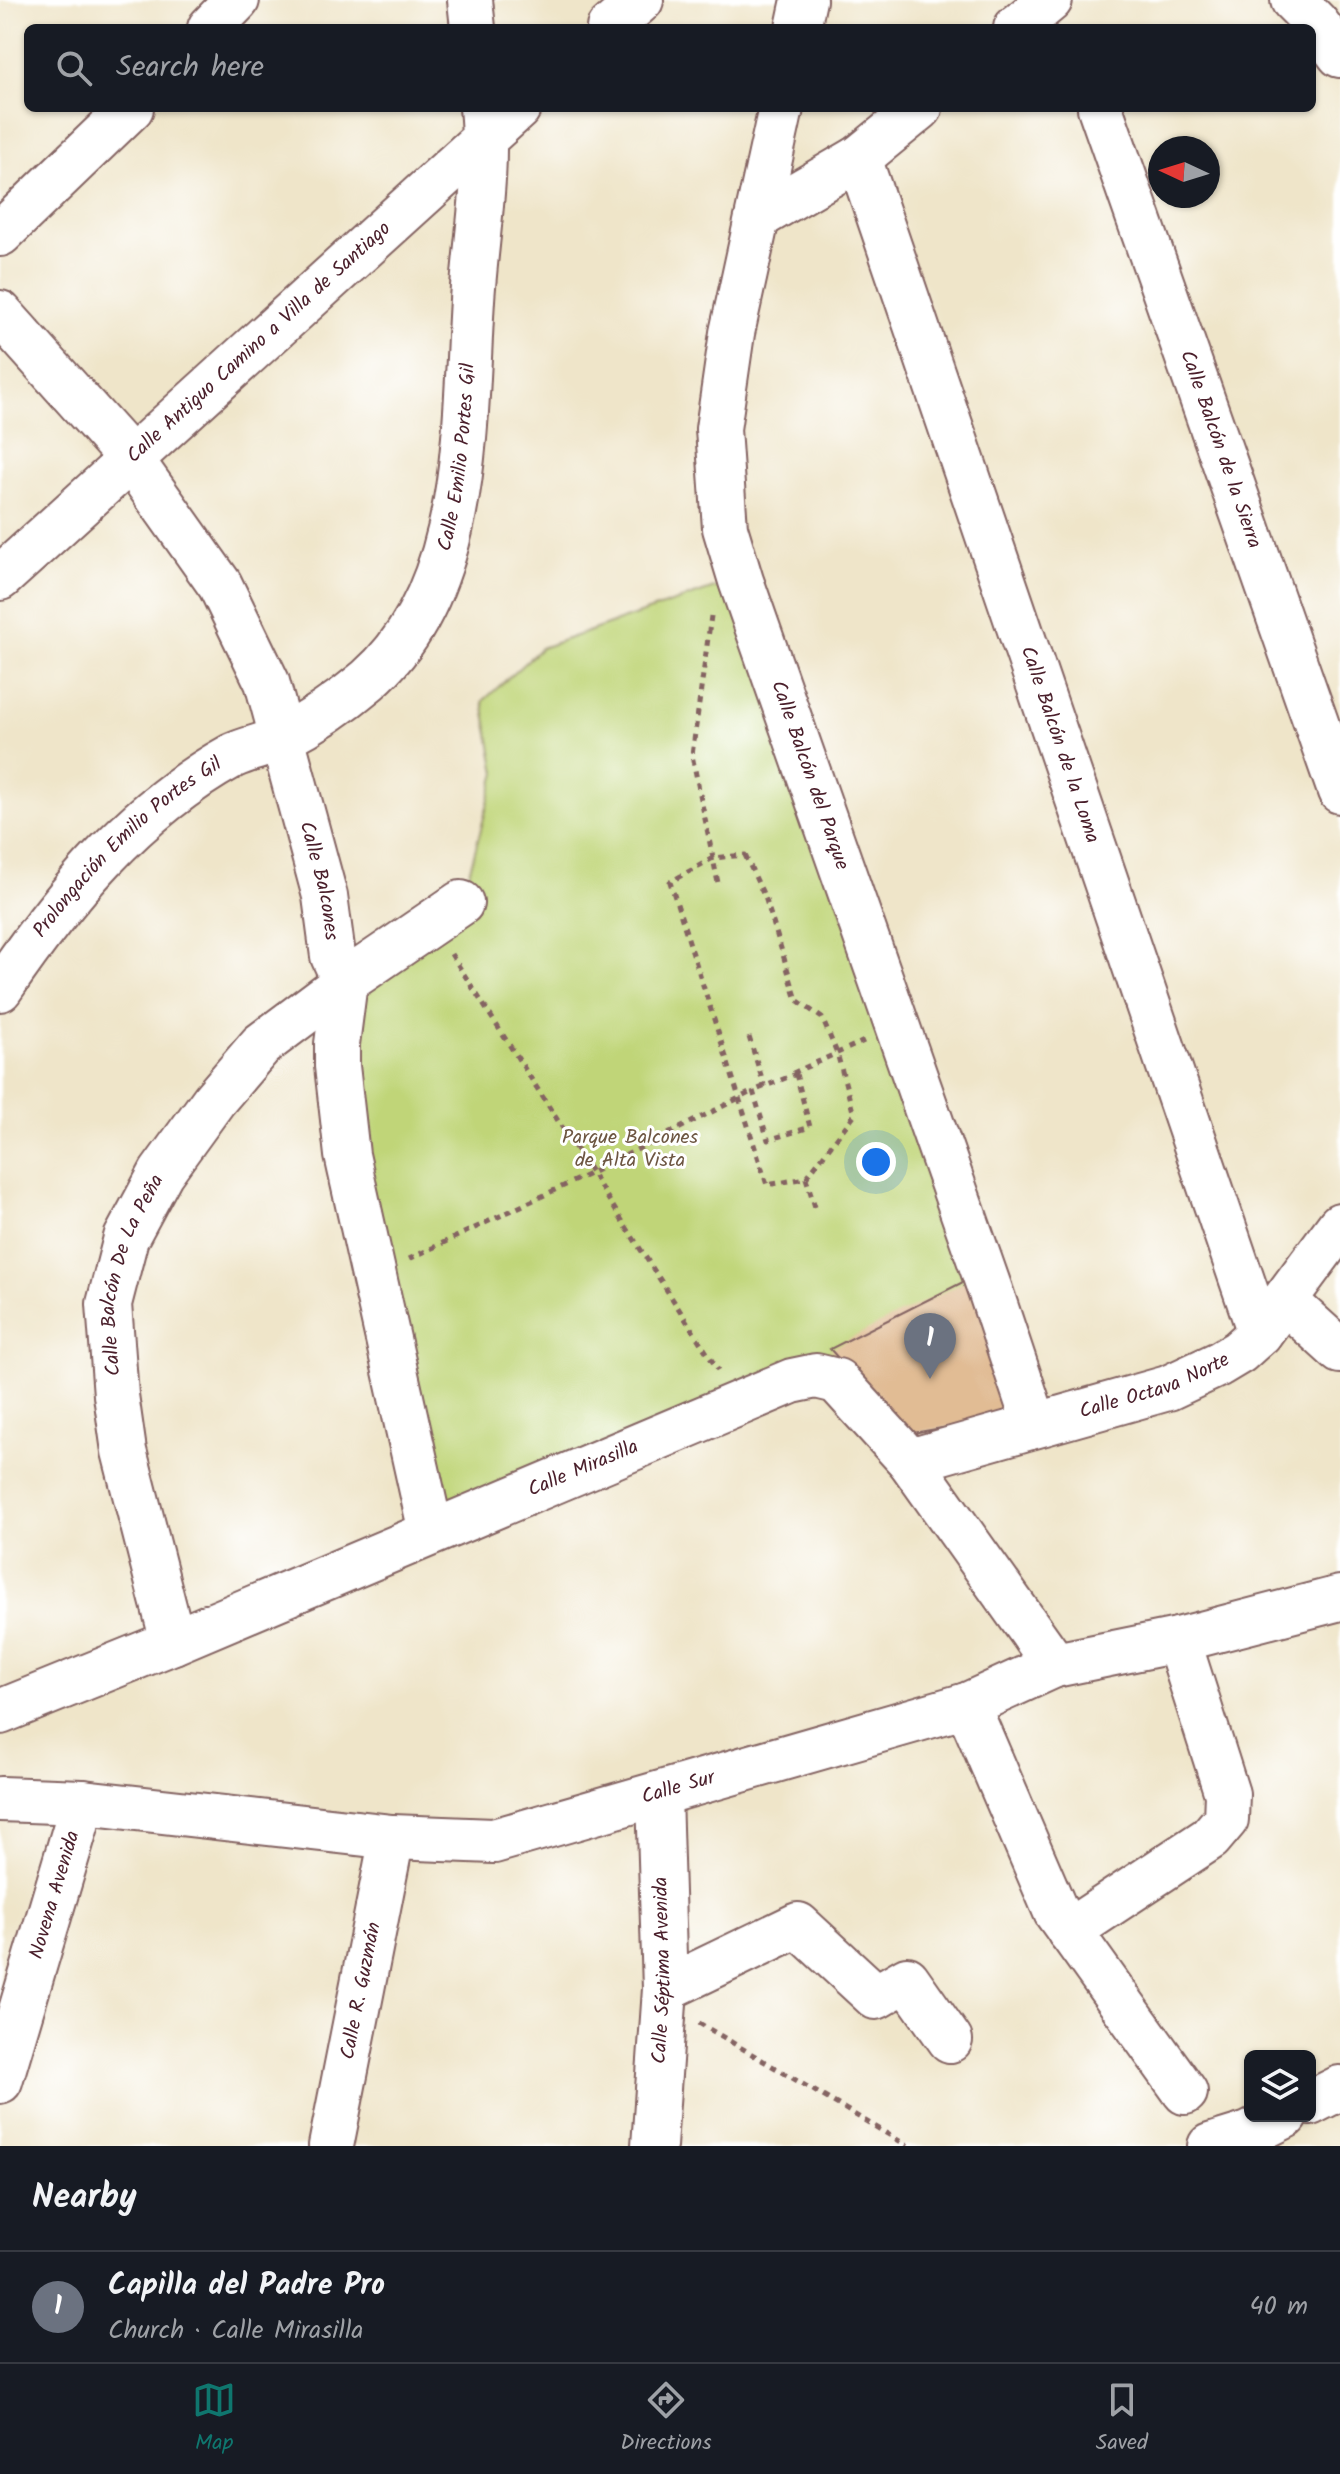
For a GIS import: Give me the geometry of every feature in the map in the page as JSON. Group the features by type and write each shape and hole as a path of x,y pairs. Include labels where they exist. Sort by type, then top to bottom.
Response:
{"street":[{"path":"214,24 237,0"},
{"path":"470,0 473,24"},
{"path":"614,24 641,0"},
{"path":"799,24 804,0"},
{"path":"1021,24 1050,0"},
{"path":"1062,0 1071,24"},
{"path":"1293,0 1316,23 1340,55"},
{"path":"0,234 127,112"},
{"name":"Calle Antiguo Camino a Villa de Santiago","path":"0,578 484,122 508,112"},
{"name":"Calle Balcón del Parque","path":"780,112 732,333 718,429 725,528 751,611 1035,1425"},
{"path":"758,217 859,158 915,112"},
{"name":"Calle Balcón de la Sierra","path":"1101,112 1340,791"},
{"name":"Calle Emilio Portes Gil","path":"281,738 332,708 370,678 403,640 429,594 443,555 464,456 484,122"},
{"name":"Calle Balcón de la Loma","path":"859,158 1272,1317"},
{"name":"Calle Balcones","path":"0,313 130,458 220,585 267,682 325,896 333,956 345,982 337,1055 347,1155 431,1532"},
{"name":"Prolongación Emilio Portes Gil","path":"0,989 30,945 108,851 169,798 234,755 281,738"},
{"name":"Calle Balcón De La Peña","path":"173,1642 124,1451 116,1395 109,1304 126,1238 161,1173 214,1100 261,1045 345,982 461,903"},
{"name":"Calle Octava Norte","path":"910,1461 1168,1388 1219,1364 1239,1352 1272,1317 1340,1225"},
{"path":"1272,1317 1340,1351"},
{"name":"Calle Mirasilla","path":"0,1712 803,1377 823,1376 837,1381 910,1461 1055,1665"},
{"name":"Calle Sur","path":"0,1799 83,1802 392,1837 494,1841 967,1705 1055,1665 1178,1640 1340,1598"},
{"path":"1069,1931 1210,1838 1226,1819 1227,1794 1178,1640"},
{"path":"967,1705 1056,1912 1185,2092"},
{"name":"Calle Séptima Avenida","path":"654,2146 664,1996 659,1796"},
{"name":"Novena Avenida","path":"0,2081 83,1802"},
{"name":"Calle R. Guzmán","path":"331,2146 392,1837"},
{"path":"664,1996 798,1925 876,1997 907,1979 950,2040"},
{"path":"1316,2100 1340,2088"},
{"path":"1210,2146 1249,2134 1273,2122"}],"path":[{"path":"713,606 692,755 718,883"},
{"path":"745,855 766,900 797,1000 822,1018 837,1053 854,1115 806,1178 767,1185 670,882 713,858 745,855"},
{"path":"450,951 725,1381"},
{"path":"749,1037 764,1085"},
{"path":"403,1262 591,1173 764,1085 837,1053"},
{"path":"753,1091 768,1140 810,1127 796,1074 764,1085"},
{"path":"806,1178 816,1210"},
{"path":"664,1996 908,2146"}],"green space":[{"name":"Parque Balcones de Alta Vista","path":"729,583 969,1279 810,1376 431,1532 347,1155 345,982 461,903 496,773 483,701 541,648"}],"building":[{"path":"969,1279 1013,1408 965,1424 907,1434 830,1349"}],"place":[{"name":"Capilla del Padre Pro","path":"930,1379"}]}
